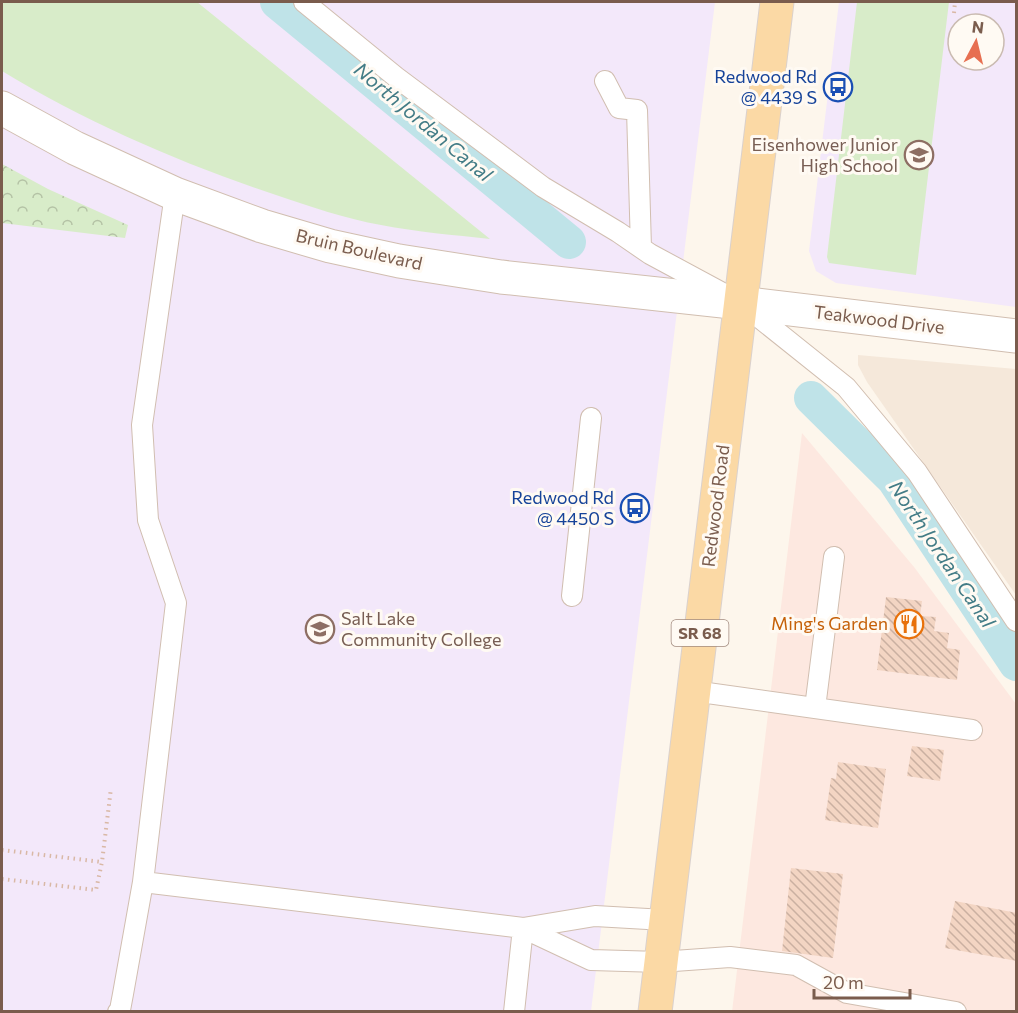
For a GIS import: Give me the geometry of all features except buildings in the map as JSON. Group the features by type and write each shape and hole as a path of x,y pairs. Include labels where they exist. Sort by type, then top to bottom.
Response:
{"main road":[{"name":"Redwood Road","path":"655,1011 777,2"}],"street":[{"name":"Bruin Boulevard","path":"2,108 75,148 175,194 261,226 330,246 399,261 501,277 741,303"},
{"name":"Teakwood Drive","path":"741,303 1017,336"}],"lane":[{"path":"304,2 396,77 543,187 650,254 741,303 846,387 917,472 1017,621"},
{"path":"605,81 619,108 637,110 642,248"},
{"path":"118,1011 143,882 176,603 148,520 142,425 175,194"},
{"path":"572,596 591,418"},
{"path":"815,708 834,557"},
{"path":"693,691 972,730"},
{"path":"143,882 523,928 595,916 665,920"},
{"path":"523,928 591,960 660,962 730,957 796,966 847,993 956,1011"},
{"path":"514,1011 523,928"}],"path":[{"path":"2,879 96,890 102,862 111,788"},
{"path":"2,850 102,862"}],"shaded area":[{"name":"Salt Lake Community College","path":"2,2 715,2 591,1011 2,1012"},
{"name":"Eisenhower Junior High School","path":"839,2 1016,2 1016,307 836,283 816,271 809,251"},
{"path":"858,355 1016,369 1016,595 867,382 858,365"},
{"path":"802,433 914,567 1016,704 1016,1011 732,1012"}],"green space":[{"path":"2,2 197,2 490,239 395,227 328,212 205,169 101,125 2,71"},
{"path":"857,2 949,2 916,275 829,263 827,257"},
{"path":"2,164 48,189 128,225 125,238 2,223"}],"waterway":[{"name":"North Jordan Canal","path":"277,2 569,242"},
{"name":"North Jordan Canal","path":"811,398 894,480 1016,664"}],"place":[{"name":"Redwood Rd @ 4439 S","path":"838,87"},
{"name":"Eisenhower Junior High School","path":"919,155"},
{"name":"Redwood Rd @ 4450 S","path":"635,508"},
{"name":"Ming's Garden","path":"909,624"},
{"name":"Salt Lake Community College","path":"320,629"}]}
